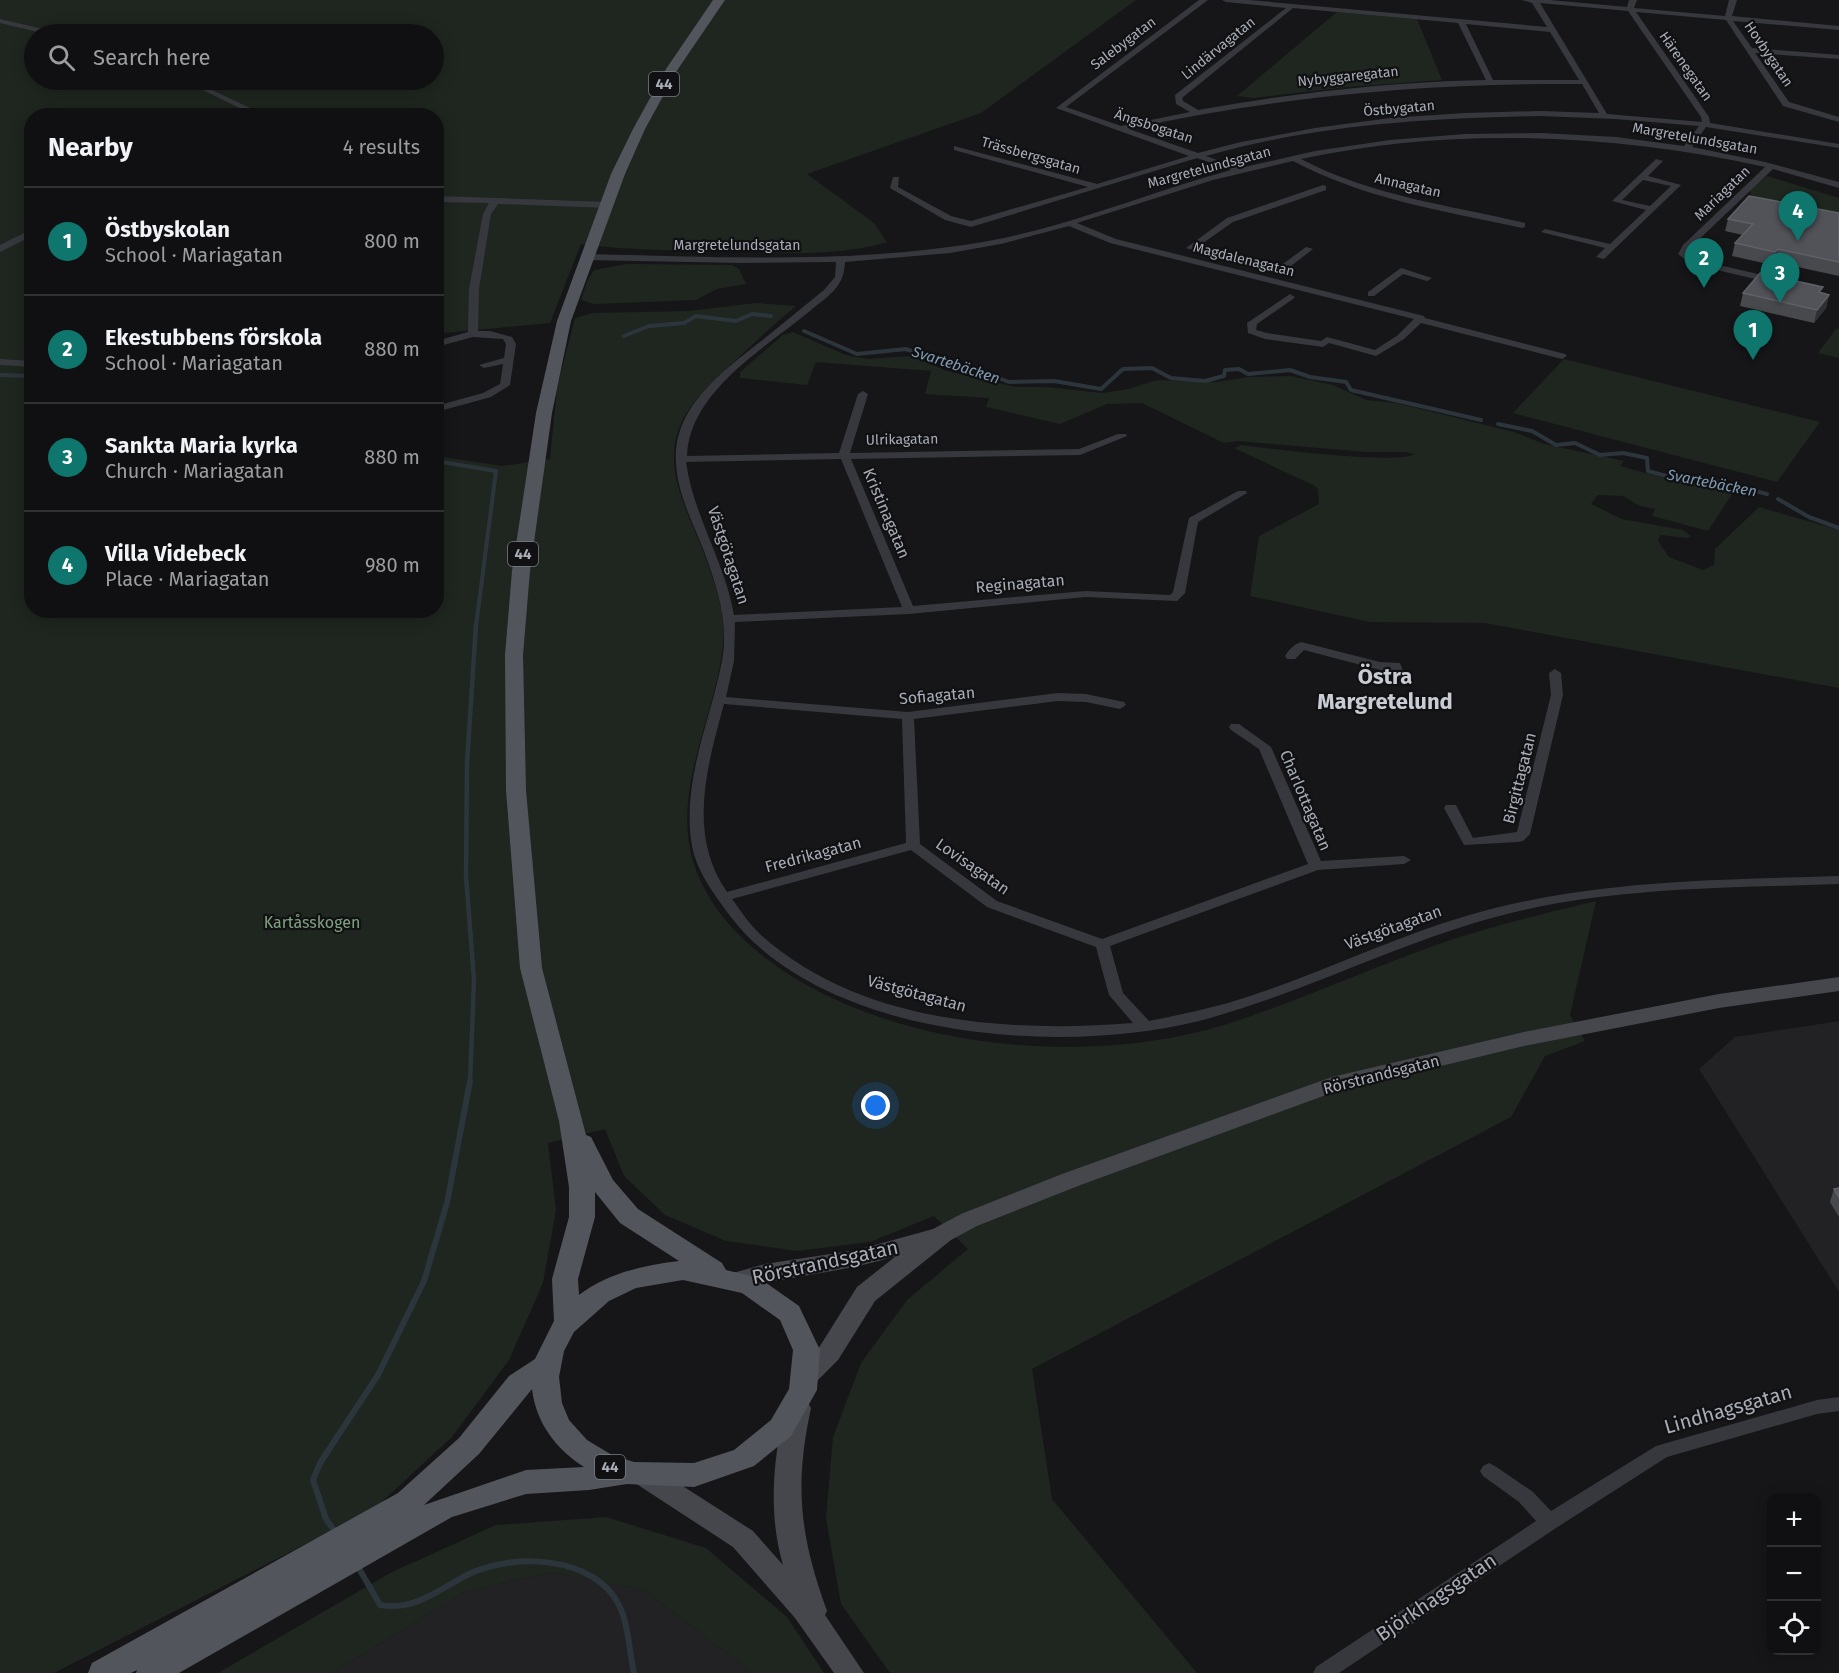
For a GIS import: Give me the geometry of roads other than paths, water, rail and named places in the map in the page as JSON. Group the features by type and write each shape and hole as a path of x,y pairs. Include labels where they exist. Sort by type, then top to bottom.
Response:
{"main road":[{"name":"44","path":"567,1321 565,1279 578,1232 583,1201 571,1121 531,968 516,790 514,655 529,502 544,412 564,321 586,257 639,129 672,69 719,0"},
{"name":"Rörstrandsgatan","path":"742,1280 765,1273 857,1259 943,1234 1070,1180 1332,1085 1570,1030 1719,1001 1839,984"},
{"name":"44","path":"571,1121 603,1185 629,1216 716,1272"},
{"name":"Rörstrandsgatan","path":"807,1375 829,1353 866,1294 943,1234"},
{"name":"44","path":"151,1673 443,1508 526,1482 636,1474 697,1474 738,1460 773,1437 800,1401 807,1375 808,1358 798,1325 775,1298 742,1280 716,1272 683,1270 639,1277 618,1284 590,1300 567,1321 550,1350 545,1366 544,1393 553,1419 561,1431 582,1452 596,1461 636,1474"},
{"path":"103,1673 408,1501 469,1446 519,1384 545,1366"},
{"path":"800,1401 793,1428 788,1480 789,1522 797,1564 819,1627"},
{"path":"636,1474 743,1539 819,1627 850,1673"}],"street":[{"name":"Salebygatan","path":"1060,108 1204,0"},
{"path":"1226,0 1553,30"},
{"path":"1526,0 1839,28"},
{"path":"1630,9 1632,0"},
{"name":"Hovbygatan","path":"1732,0 1728,18 1786,104 1839,120"},
{"path":"1535,1 1604,116"},
{"name":"Lindärvagatan","path":"1194,111 1179,102 1179,97 1292,6"},
{"name":"Härenegatan","path":"1630,9 1705,117 1706,122 1688,148"},
{"path":"0,21 24,27"},
{"path":"1461,22 1490,81"},
{"path":"1749,50 1839,57"},
{"name":"Nybyggaregatan","path":"1120,129 1194,111 1330,91 1490,81 1583,82"},
{"path":"207,90 246,108"},
{"name":"Ängsbogatan","path":"1060,108 1239,170"},
{"name":"Östbygatan","path":"896,179 894,188 948,218 971,224 1200,155 1305,132 1402,120 1517,115 1604,116 1706,122 1839,146"},
{"name":"Margretelundsgatan","path":"586,257 841,259 891,256 968,246 1070,223 1239,170 1293,158 1408,139 1495,134 1594,136 1688,148 1771,166 1839,185"},
{"name":"Trässbergsgatan","path":"957,148 1097,187"},
{"name":"Annagatan","path":"1293,158 1322,174 1352,186 1522,225"},
{"path":"1652,209 1616,201 1659,161"},
{"name":"Mariagatan","path":"1768,279 1694,262 1683,254 1686,247 1771,166"},
{"path":"1600,257 1677,185 1641,177"},
{"path":"1190,248 1230,220 1323,188"},
{"path":"444,200 608,205"},
{"path":"473,334 471,309 475,278 487,214 494,203"},
{"name":"Magdalenagatan","path":"1070,223 1113,241 1562,356"},
{"path":"1545,232 1612,247"},
{"path":"0,249 24,236"},
{"path":"1279,271 1309,249"},
{"name":"Västgötagatan","path":"841,259 840,277 827,292 718,382 699,403 685,430 680,459 685,484 721,580 730,618 731,641 701,771 696,825 703,862 723,897 757,939 785,961 822,981 886,1006 940,1021 1012,1031 1099,1033 1146,1027 1220,1010 1462,921 1515,908 1609,892 1685,886 1839,880"},
{"path":"1371,294 1401,271 1427,278"},
{"path":"1290,297 1252,323 1251,331 1323,344 1328,340 1376,353 1417,318"},
{"path":"444,342 473,334 490,333 507,337 511,344 505,385 498,390 444,407"},
{"path":"484,365 508,360"},
{"path":"0,362 24,364"},
{"name":"Kristinagatan","path":"863,394 844,454 909,610"},
{"name":"Ulrikagatan","path":"680,459 844,454 1080,452 1122,436"},
{"name":"Reginagatan","path":"730,618 909,610 1084,594 1173,599 1179,594 1193,520 1242,493"},
{"path":"1291,656 1301,646 1380,666 1396,666 1401,681"},
{"name":"Birgittagatan","path":"1451,808 1469,842 1518,838 1522,834 1557,695 1555,673"},
{"name":"Sofiagatan","path":"719,700 908,716 1058,697 1086,698 1120,705"},
{"name":"Lovisagatan","path":"908,716 913,845 992,904 1102,944"},
{"name":"Charlottagatan","path":"1235,727 1265,747 1316,866"},
{"name":"Fredrikagatan","path":"723,897 913,845"},
{"path":"1146,1027 1116,995 1102,944 1316,866 1404,860"},
{"name":"Lindhagsgatan","path":"1549,1522 1662,1451 1817,1407 1839,1404"},
{"path":"1489,1471 1526,1497 1549,1522"},
{"name":"Björkhagsgatan","path":"1323,1673 1549,1522"}],"waterway":[{"name":"Svartebäcken","path":"624,336 649,326 684,323 696,316 736,321 752,314 771,316"},
{"name":"Svartebäcken","path":"804,331 857,354 906,349 961,369 977,370 1009,382 1054,381 1101,389 1123,369 1152,368 1171,378 1205,381 1224,376 1225,370 1239,369 1248,374 1290,370 1310,377 1346,382 1351,390 1481,420"},
{"path":"0,375 24,376"},
{"name":"Svartebäcken","path":"1498,424 1532,431 1556,445 1575,443 1600,455 1623,453 1647,458 1648,471 1666,476 1708,479 1767,494"},
{"path":"444,462 496,471 476,626"},
{"name":"Svartebäcken","path":"1778,499 1809,517 1839,528"},
{"path":"470,1083 474,980 466,876 467,763 476,624"},
{"path":"336,1533 326,1519 313,1480 320,1463 378,1375 424,1281 447,1203 470,1081"},
{"path":"357,1565 380,1605 393,1606 416,1602 487,1567 529,1561 572,1568 591,1576 607,1588 619,1605 627,1630 634,1673"}],"place":[{"name":"Villa Videbeck","path":"1798,241"},
{"name":"Ekestubbens förskola","path":"1704,288"},
{"name":"Sankta Maria kyrka","path":"1780,303"},
{"name":"Östbyskolan","path":"1753,360"}],"district":[{"name":"Östra Margretelund","path":"1385,688"}],"park label":[{"name":"Kartåsskogen","path":"312,922"}]}
